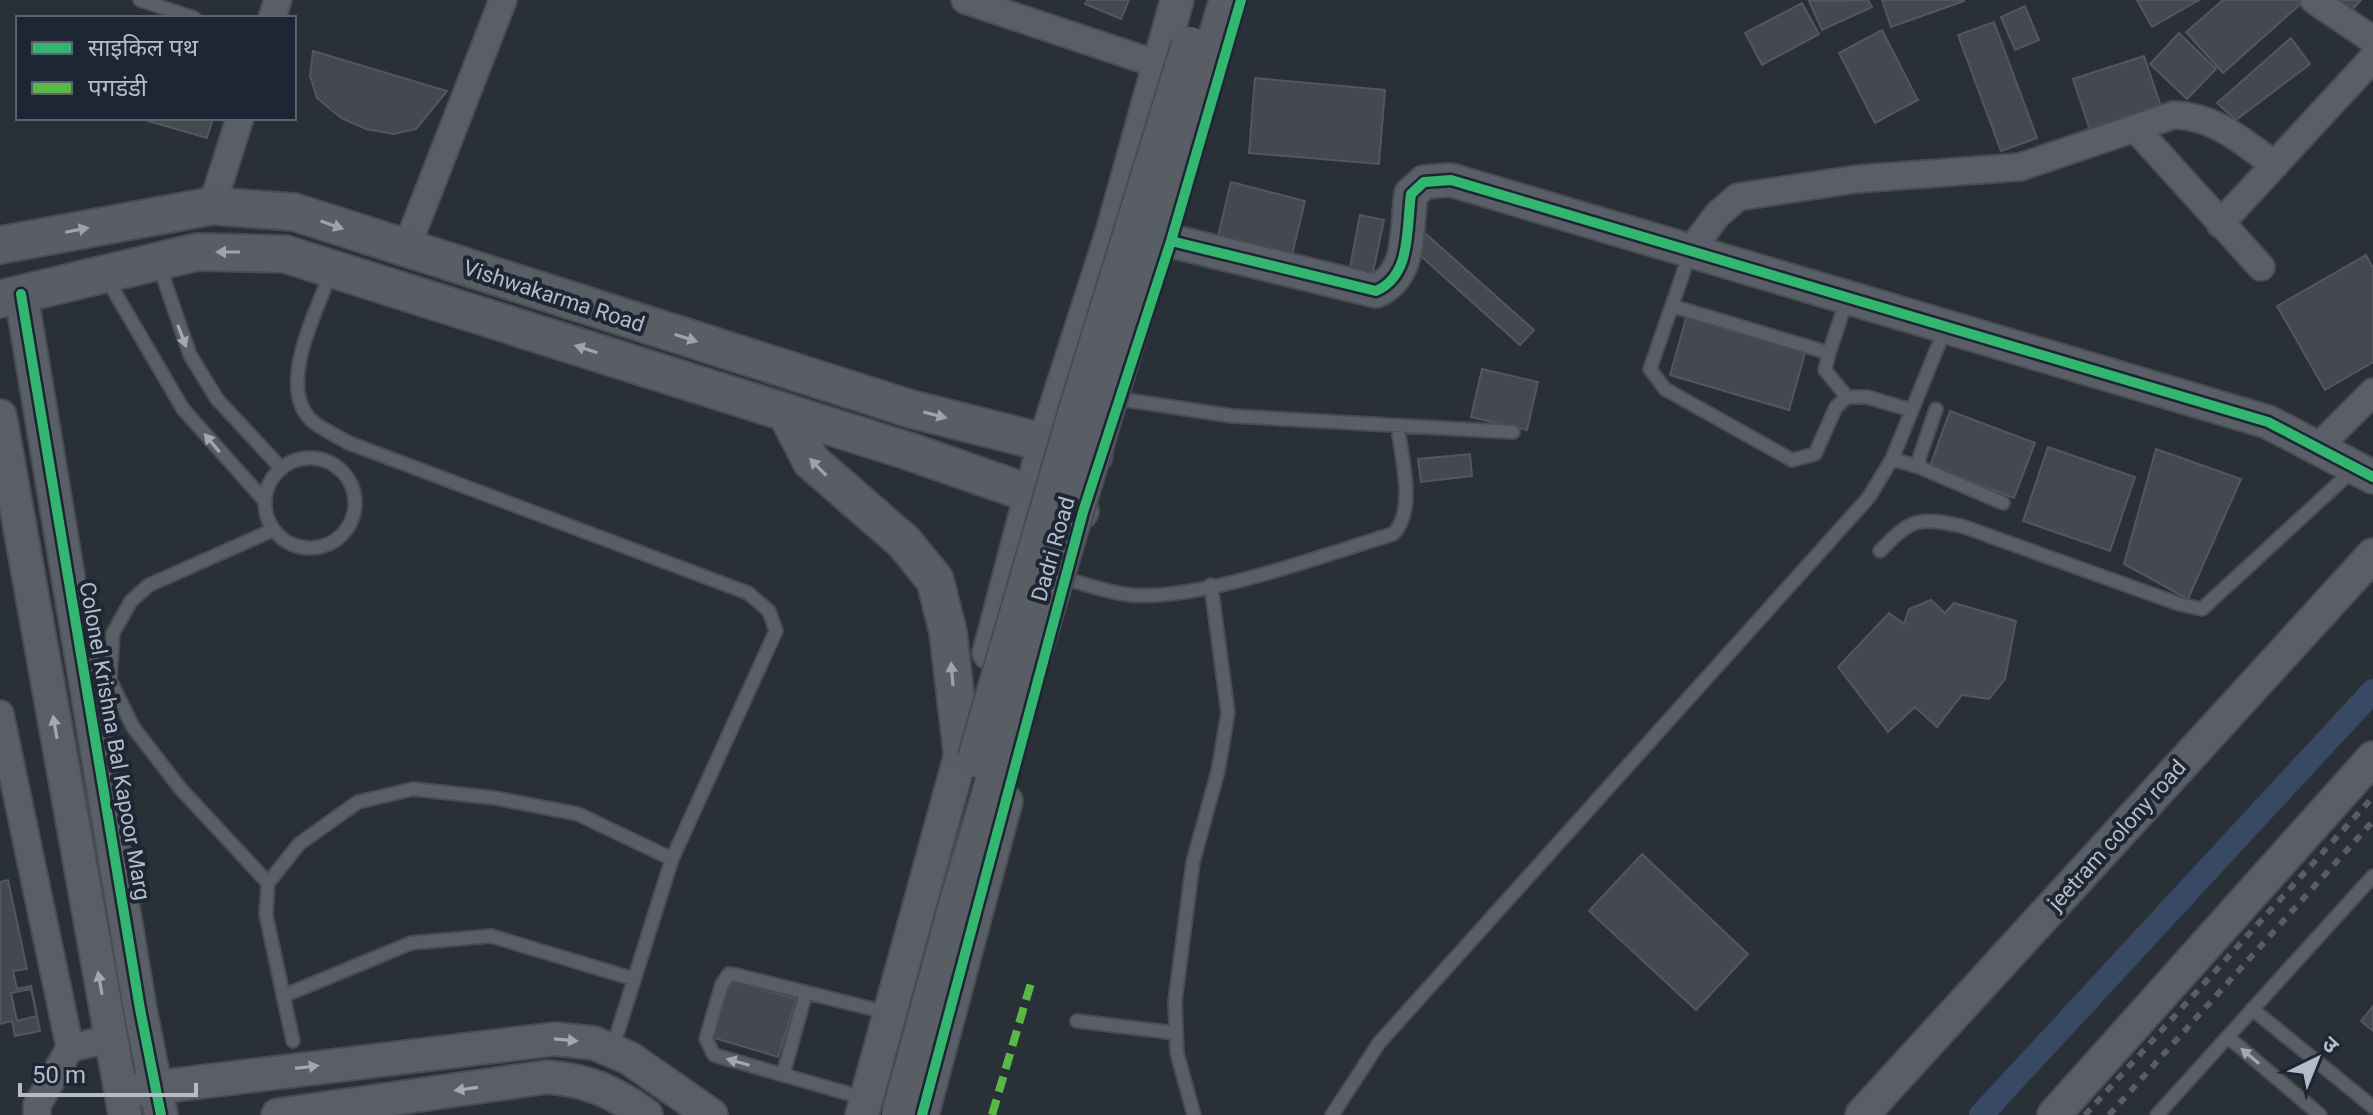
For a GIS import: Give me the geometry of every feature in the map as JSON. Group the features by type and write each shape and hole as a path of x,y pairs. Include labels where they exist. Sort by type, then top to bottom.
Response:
{"main road":[{"path":"869,1110 1072,426 1204,0"},
{"path":"900,1115 959,899 1228,0"},
{"name":"Vishwakarma Road","path":"0,245 212,206 294,212 911,409 1102,456"},
{"name":"Vishwakarma Road","path":"11,296 197,252 285,254 786,412 1083,512"},
{"path":"786,412 811,461 904,542 935,580 948,632 962,752"}],"street":[{"path":"406,249 503,0"},
{"path":"965,0 1159,67 1218,80"},
{"name":"Dadri Road","path":"869,1110 890,1013 1044,444 1112,233 1177,0"},
{"name":"Dadri Road","path":"922,1115 1083,512 1171,241 1241,0"},
{"path":"2314,0 2373,40"},
{"path":"2220,224 2373,58"},
{"path":"1691,250 1718,214 1738,197 1857,179 2020,167 2174,115 2196,116 2215,123 2275,165"},
{"path":"212,206 239,120"},
{"path":"2136,129 2261,267"},
{"path":"1171,241 1376,291 1392,284 1402,267 1411,194 1424,182 1451,180 2268,422 2364,472"},
{"name":"Colonel Krishna Bal Kapoor Marg","path":"11,296 32,374 158,1100"},
{"path":"2317,448 2373,392"},
{"path":"0,416 122,1104 555,1039 594,1043 611,1051 642,1067 711,1115"},
{"name":"jeetram colony road","path":"1862,1115 2373,555"},
{"path":"0,714 70,1048 37,1105 37,1115"},
{"path":"2054,1115 2373,758"},
{"path":"70,1048 110,1039"},
{"path":"278,1115 547,1077 575,1079 606,1088 646,1115"}],"lane":[{"path":"140,0 188,16"},
{"path":"1691,250 1650,369 1665,389 1792,460 1815,454 1836,407 1847,397 1867,397 1911,410"},
{"path":"159,261 190,355 217,399 281,468"},
{"path":"332,268 299,358 297,391 310,419 349,443 748,593 769,611 776,631 672,859 611,1051"},
{"path":"105,274 183,409 264,500 273,530 284,541 314,549 342,536 356,508 348,479 338,468 310,458 281,468 273,477 264,500"},
{"path":"1847,397 1825,370 1848,296"},
{"path":"1672,306 1829,353"},
{"path":"1332,1115 1379,1043 1869,497 1892,459 1947,325"},
{"path":"1120,399 1232,416 1513,432"},
{"path":"1919,467 1936,409"},
{"path":"1065,579 1128,595 1164,595 1211,585 1393,534 1402,525 1405,509 1398,427"},
{"path":"1892,459 1919,467 2003,503"},
{"path":"1880,551 1906,524 1925,519 1962,526 2179,604 2202,609 2364,472"},
{"path":"268,883 180,788 133,727 110,680 113,633 131,601 149,585 273,530"},
{"path":"1194,1115 1177,1053 1175,1001 1193,862 1218,771 1228,713 1211,585"},
{"path":"293,1041 266,915 268,883 299,844 358,802 413,789 495,798 578,814 672,859"},
{"path":"2157,1115 2373,876"},
{"path":"283,996 411,943 491,936 634,979"},
{"path":"869,1110 783,1075 714,1055 706,1046 710,1025 722,984 729,974 890,1013"},
{"path":"783,1075 806,992"},
{"path":"2252,1009 2373,1107"},
{"path":"1077,1021 1176,1033"},
{"path":"2228,1037 2320,1115"}],"building":[{"path":"1087,0 1129,0 1121,19 1085,4"},
{"path":"1868,0 1872,7 1822,30 1809,1"},
{"path":"1882,0 1964,0 1964,1 1891,27"},
{"path":"2137,0 2199,0 2152,27"},
{"path":"2223,0 2305,0 2223,73 2186,32"},
{"path":"2337,0 2361,0 2350,12"},
{"path":"1802,3 1819,34 1762,65 1745,33"},
{"path":"2025,6 2039,40 2015,50 2001,17"},
{"path":"1994,22 2037,138 2001,151 1958,35"},
{"path":"1882,30 1918,100 1875,123 1839,53"},
{"path":"2179,33 2216,69 2187,99 2150,64"},
{"path":"2291,38 2310,64 2236,120 2217,103"},
{"path":"313,51 447,91 416,129 393,134 366,129 341,118 317,98 310,76"},
{"path":"2144,56 2162,109 2091,133 2073,79"},
{"path":"1255,78 1385,90 1379,164 1249,153"},
{"path":"145,120 212,120 207,138"},
{"path":"1231,182 1305,201 1292,255 1218,236"},
{"path":"1360,215 1384,220 1372,277 1349,272"},
{"path":"1426,234 1534,330 1520,345 1413,249"},
{"path":"2366,255 2373,268 2373,362 2325,390 2277,306"},
{"path":"1687,315 1806,350 1789,410 1670,375"},
{"path":"1482,369 1538,382 1527,430 1471,417"},
{"path":"1950,411 2035,443 2014,498 1930,466"},
{"path":"2048,447 2135,477 2110,551 2023,521"},
{"path":"2156,449 2241,479 2188,599 2124,564"},
{"path":"1470,454 1472,476 1421,482 1418,459"},
{"path":"1931,600 1945,613 1954,603 2016,621 2005,679 1989,699 1962,695 1937,727 1915,707 1888,732 1838,667 1889,613 1904,624 1909,609"},
{"path":"1642,854 1748,954 1696,1010 1589,911"},
{"path":"8,880 27,969 13,971 17,989 31,986 37,1016 40,1031 15,1036 12,1021 0,1024 0,882","holes":["31,989 37,1016 17,1021 11,993"]},
{"path":"728,979 796,999 778,1057 711,1037"},
{"path":"2373,1006 2373,1031 2361,1021"}],"waterway":[{"path":"1981,1115 2373,691"}],"railway":[{"path":"2085,1115 2373,797"},
{"path":"2109,1115 2373,821"}],"marked path":[{"path":"992,1115 1031,983"}],"cycle path":[{"path":"922,1115 1083,512 1171,241 1241,0"},
{"path":"1171,241 1376,291 1388,284 1402,263 1411,194 1424,182 1451,180 2268,422 2373,477"},
{"path":"21,294 140,1009 161,1115"}]}
